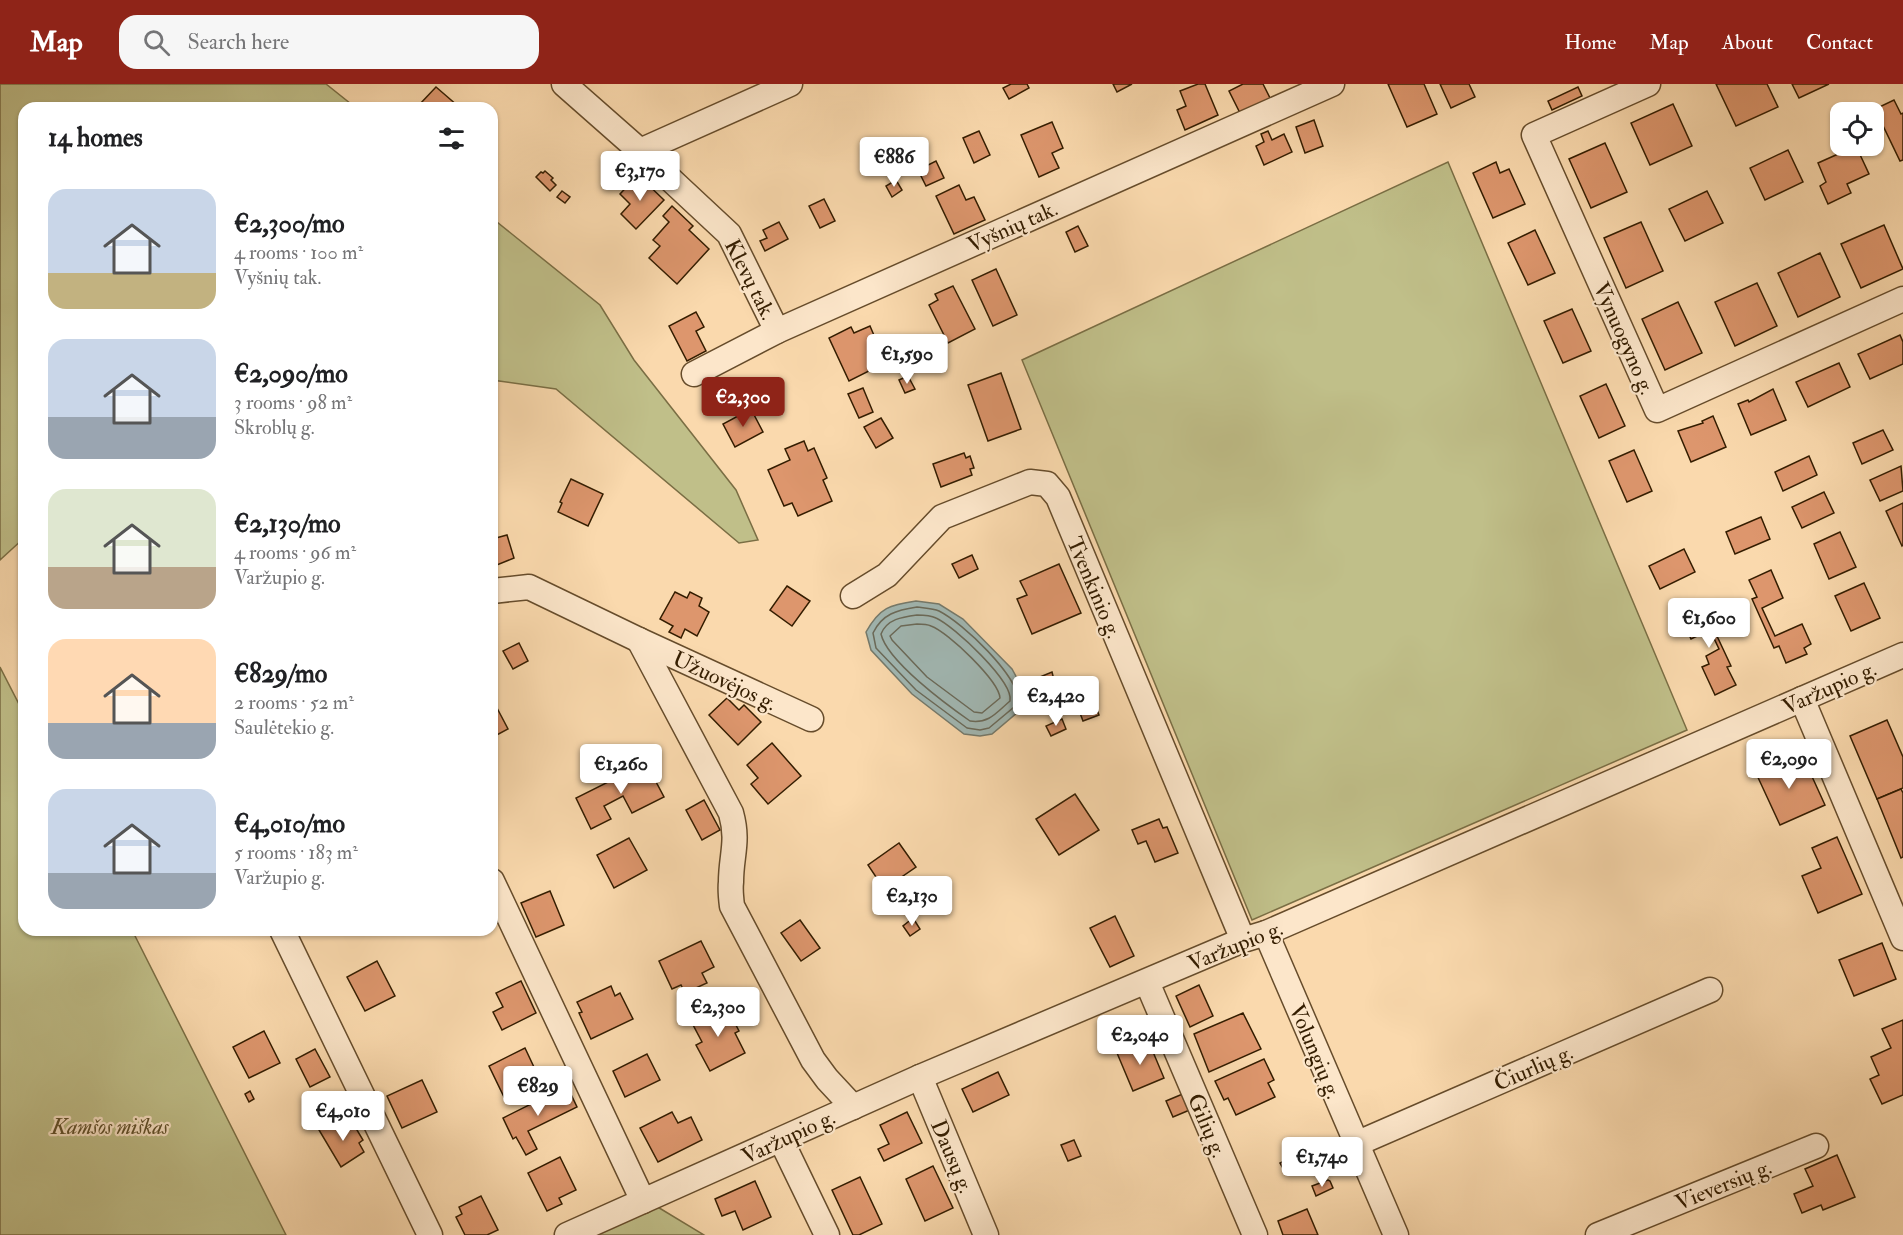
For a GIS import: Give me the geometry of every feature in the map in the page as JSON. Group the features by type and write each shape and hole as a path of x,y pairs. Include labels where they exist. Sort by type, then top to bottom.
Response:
{"street":[{"name":"Klevų tak.","path":"564,84 729,234 777,331"},
{"path":"640,151 790,84"},
{"name":"Vyšnių tak.","path":"694,374 777,331 1332,84"},
{"name":"Vynuogyno g.","path":"1648,84 1534,135 1657,410 1903,299"},
{"name":"Tvenkinio g.","path":"853,596 887,575 942,517 1030,482 1047,484 1058,497 1243,940"},
{"name":"Užuovėjos g.","path":"498,590 529,587 811,719"},
{"name":"Užuovėjos g.","path":"639,640 731,813 735,827 735,848 730,880 732,906 813,1060 853,1107"},
{"name":"Varžupio g.","path":"567,1235 920,1077 1243,940 1266,933 1903,655"},
{"path":"1802,699 1903,938"},
{"path":"498,894 643,1201"},
{"name":"Volungių g.","path":"1266,933 1396,1235"},
{"path":"285,936 430,1235"},
{"name":"Gilių g.","path":"1147,982 1255,1235"},
{"name":"Čiurlių g.","path":"1356,1144 1710,990"},
{"name":"Dausų g.","path":"920,1077 986,1235"},
{"path":"781,1140 827,1235"},
{"name":"Vieversių g.","path":"1598,1235 1816,1146"}],"green space":[{"path":"0,84 326,84 348,102 18,102 18,544 0,560"},
{"path":"1448,162 1687,730 1252,920 1022,360"},
{"path":"498,223 600,305 634,360 736,490 758,540 739,543 556,389 498,381"},
{"name":"Kamšos miškas","path":"0,667 18,702 18,936 135,936 286,1235 0,1235"},
{"path":"656,1206 704,1235 588,1235"}],"water":[{"path":"916,601 939,604 963,619 1012,669 1024,691 1025,706 992,734 980,736 964,734 912,694 871,650 866,632 876,617 892,606"}],"building":[{"path":"1011,84 1027,84 1029,88 1009,99 1003,88"},
{"path":"1113,84 1132,84 1117,92"},
{"path":"1198,84 1205,84 1218,115 1185,130 1177,110 1186,106 1180,91"},
{"path":"1243,84 1263,84 1271,100 1241,115 1229,91"},
{"path":"1388,84 1424,84 1437,114 1407,127"},
{"path":"1440,84 1469,84 1475,97 1451,108"},
{"path":"1716,84 1767,84 1778,107 1736,126"},
{"path":"1792,84 1829,84 1799,98"},
{"path":"436,87 453,102 422,102"},
{"path":"1578,87 1582,96 1552,110 1548,101"},
{"path":"1894,100 1901,114 1903,113 1903,160 1900,161 1884,128 1884,105"},
{"path":"1673,104 1692,146 1650,165 1631,123"},
{"path":"1314,120 1323,146 1305,153 1296,127"},
{"path":"1052,122 1063,148 1052,153 1059,168 1039,177 1021,135"},
{"path":"979,131 990,155 974,163 963,138"},
{"path":"1268,131 1272,140 1284,134 1292,152 1264,165 1256,146 1264,142 1261,134"},
{"path":"1605,143 1627,192 1591,208 1569,159"},
{"path":"1788,150 1803,182 1765,200 1750,168"},
{"path":"621,151 628,157 618,168 611,162"},
{"path":"1834,156 1861,156 1869,174 1847,184 1851,193 1828,204 1820,186 1826,182 1818,163"},
{"path":"936,161 944,178 926,186 918,170"},
{"path":"1496,162 1500,173 1509,169 1525,204 1493,218 1473,173"},
{"path":"545,171 553,178 551,180 556,185 550,191 536,177"},
{"path":"638,175 664,200 636,229 621,214 630,204 620,194"},
{"path":"896,180 902,190 892,197 886,186"},
{"path":"959,185 966,200 974,197 985,220 954,234 936,196"},
{"path":"562,191 570,197 565,203 557,197"},
{"path":"1707,191 1723,223 1685,241 1669,209"},
{"path":"824,199 835,221 820,228 809,206"},
{"path":"672,206 693,226 689,230 709,249 677,284 649,258 660,246 653,240 669,222 663,216"},
{"path":"779,222 788,239 765,251 760,241 767,238 763,230"},
{"path":"1641,222 1663,271 1626,288 1604,238"},
{"path":"1884,225 1903,269 1861,288 1841,244"},
{"path":"1078,226 1088,246 1075,252 1066,232"},
{"path":"1535,230 1555,273 1528,285 1508,243"},
{"path":"1820,253 1840,297 1798,317 1778,273"},
{"path":"996,269 1017,315 993,326 972,280"},
{"path":"1757,283 1777,326 1735,346 1715,302"},
{"path":"953,286 975,329 948,343 929,305 938,300 935,294"},
{"path":"1678,302 1702,353 1665,370 1642,319"},
{"path":"1572,309 1591,351 1563,363 1544,321"},
{"path":"696,312 704,327 696,331 706,351 687,361 669,326"},
{"path":"870,326 882,354 877,356 880,361 869,366 871,370 849,381 829,338 851,327 854,333"},
{"path":"1900,335 1903,342 1903,364 1870,379 1858,354"},
{"path":"1839,363 1850,387 1808,407 1796,382"},
{"path":"1001,373 1021,429 988,441 968,385"},
{"path":"908,376 915,389 905,393 899,380"},
{"path":"1606,384 1625,426 1599,438 1580,396"},
{"path":"863,388 873,412 859,418 848,394"},
{"path":"1773,389 1786,420 1751,435 1738,404 1748,400 1749,402"},
{"path":"751,409 763,432 735,447 723,424"},
{"path":"1713,416 1726,447 1691,462 1678,431 1703,423 1702,421"},
{"path":"881,418 893,438 876,448 864,427"},
{"path":"1883,430 1893,450 1862,464 1853,443"},
{"path":"804,441 808,451 814,448 827,478 823,480 832,501 798,516 792,503 784,506 768,470 790,460 785,449"},
{"path":"1634,450 1652,491 1627,502 1609,461"},
{"path":"964,453 966,458 970,456 974,468 970,469 972,475 941,487 933,464"},
{"path":"1809,456 1817,475 1783,491 1775,472"},
{"path":"1901,466 1903,491 1880,501 1870,480"},
{"path":"571,479 603,494 588,526 558,512 562,503 560,502"},
{"path":"1824,492 1834,513 1802,528 1792,507"},
{"path":"1903,503 1903,545 1902,546 1886,511"},
{"path":"1761,517 1770,539 1735,554 1726,532"},
{"path":"1840,532 1856,567 1829,579 1814,544"},
{"path":"507,535 514,558 498,565 498,537"},
{"path":"1684,549 1695,572 1660,589 1649,566"},
{"path":"972,555 978,569 959,578 952,564"},
{"path":"1059,564 1081,613 1032,634 1017,599 1027,595 1020,581"},
{"path":"1771,570 1783,598 1762,608 1775,636 1802,624 1811,644 1804,648 1807,654 1786,663 1779,646 1774,648 1752,599 1757,597 1749,580"},
{"path":"1864,583 1880,618 1851,631 1835,596"},
{"path":"787,586 810,601 792,626 770,610"},
{"path":"675,592 687,598 690,592 702,598 699,606 709,612 697,636 685,629 681,638 669,632 673,626 660,619"},
{"path":"1697,602 1706,621 1709,619 1731,666 1727,667 1736,685 1715,695 1702,667 1709,664 1706,656 1719,649 1710,630 1691,639 1678,611"},
{"path":"519,643 528,661 513,669 503,651"},
{"path":"1052,672 1054,680 1042,685 1040,677"},
{"path":"727,698 739,710 744,705 761,722 738,745 709,715"},
{"path":"1096,707 1099,715 1083,721 1080,713"},
{"path":"498,710 508,729 498,734"},
{"path":"1062,719 1066,729 1051,736 1046,726"},
{"path":"1887,720 1903,757 1903,788 1877,799 1850,736"},
{"path":"772,743 801,776 768,804 751,784 758,778 747,765"},
{"path":"1789,756 1797,775 1809,770 1825,805 1780,825 1755,771"},
{"path":"646,763 664,797 632,813 623,796 604,806 611,819 591,829 576,798"},
{"path":"1901,789 1903,793 1903,857 1901,858 1877,799"},
{"path":"1075,794 1099,830 1059,855 1036,819"},
{"path":"704,800 720,830 702,840 686,810"},
{"path":"1159,819 1163,828 1167,827 1178,853 1155,862 1146,841 1138,844 1132,830"},
{"path":"1837,837 1862,894 1818,913 1802,876 1821,868 1812,848"},
{"path":"629,838 647,870 614,888 597,855"},
{"path":"899,843 916,867 884,889 868,865"},
{"path":"550,891 564,925 536,937 521,903"},
{"path":"1115,916 1134,956 1110,967 1090,928"},
{"path":"913,918 920,929 910,936 903,926"},
{"path":"800,920 820,948 801,961 781,933"},
{"path":"701,941 714,967 702,973 707,983 685,993 681,985 672,989 659,961"},
{"path":"1882,943 1896,979 1854,996 1839,960"},
{"path":"377,961 395,996 365,1011 347,977"},
{"path":"521,981 536,1013 502,1030 493,1012 503,1007 496,993"},
{"path":"1199,985 1213,1016 1190,1027 1176,996"},
{"path":"611,986 615,996 620,993 633,1019 591,1039 579,1013 582,1012 577,1002"},
{"path":"725,1004 739,1031 735,1033 745,1053 710,1071 696,1045 702,1042 691,1021"},
{"path":"1243,1013 1261,1049 1209,1072 1194,1034"},
{"path":"1903,1020 1903,1095 1882,1104 1870,1079 1879,1075 1871,1057 1891,1048 1882,1029"},
{"path":"264,1031 280,1063 249,1078 233,1047"},
{"path":"1148,1040 1164,1078 1133,1091 1117,1053"},
{"path":"525,1048 540,1080 504,1097 489,1066"},
{"path":"315,1049 330,1077 310,1087 296,1059"},
{"path":"647,1054 660,1080 625,1097 613,1071"},
{"path":"1264,1059 1274,1080 1268,1083 1275,1097 1236,1115 1228,1098 1224,1100 1215,1081"},
{"path":"998,1072 1009,1095 973,1112 962,1089"},
{"path":"422,1080 437,1112 402,1128 387,1096"},
{"path":"567,1086 577,1107 528,1131 537,1149 526,1155 516,1137 513,1139 503,1118"},
{"path":"250,1091 254,1099 249,1102 245,1094"},
{"path":"1185,1093 1192,1109 1173,1117 1166,1101"},
{"path":"672,1112 678,1123 691,1117 702,1140 658,1162 640,1128"},
{"path":"907,1112 922,1143 884,1161 878,1149 889,1144 880,1125"},
{"path":"351,1120 363,1140 359,1143 364,1152 341,1167 319,1130 332,1122 336,1129"},
{"path":"1074,1140 1081,1156 1068,1161 1061,1145"},
{"path":"1296,1155 1300,1162 1284,1170 1280,1163"},
{"path":"1837,1155 1855,1197 1823,1210 1821,1205 1802,1213 1794,1194 1813,1186 1805,1169"},
{"path":"560,1157 576,1190 559,1198 562,1204 547,1211 528,1173"},
{"path":"933,1166 953,1208 925,1221 906,1179"},
{"path":"860,1177 882,1224 859,1235 853,1235 832,1190"},
{"path":"1328,1180 1333,1188 1316,1196 1312,1186"},
{"path":"755,1181 771,1217 743,1230 735,1211 722,1216 715,1199"},
{"path":"481,1196 498,1230 487,1235 465,1235 456,1217 462,1214 459,1207"},
{"path":"1307,1209 1318,1235 1283,1235 1278,1221"}]}
